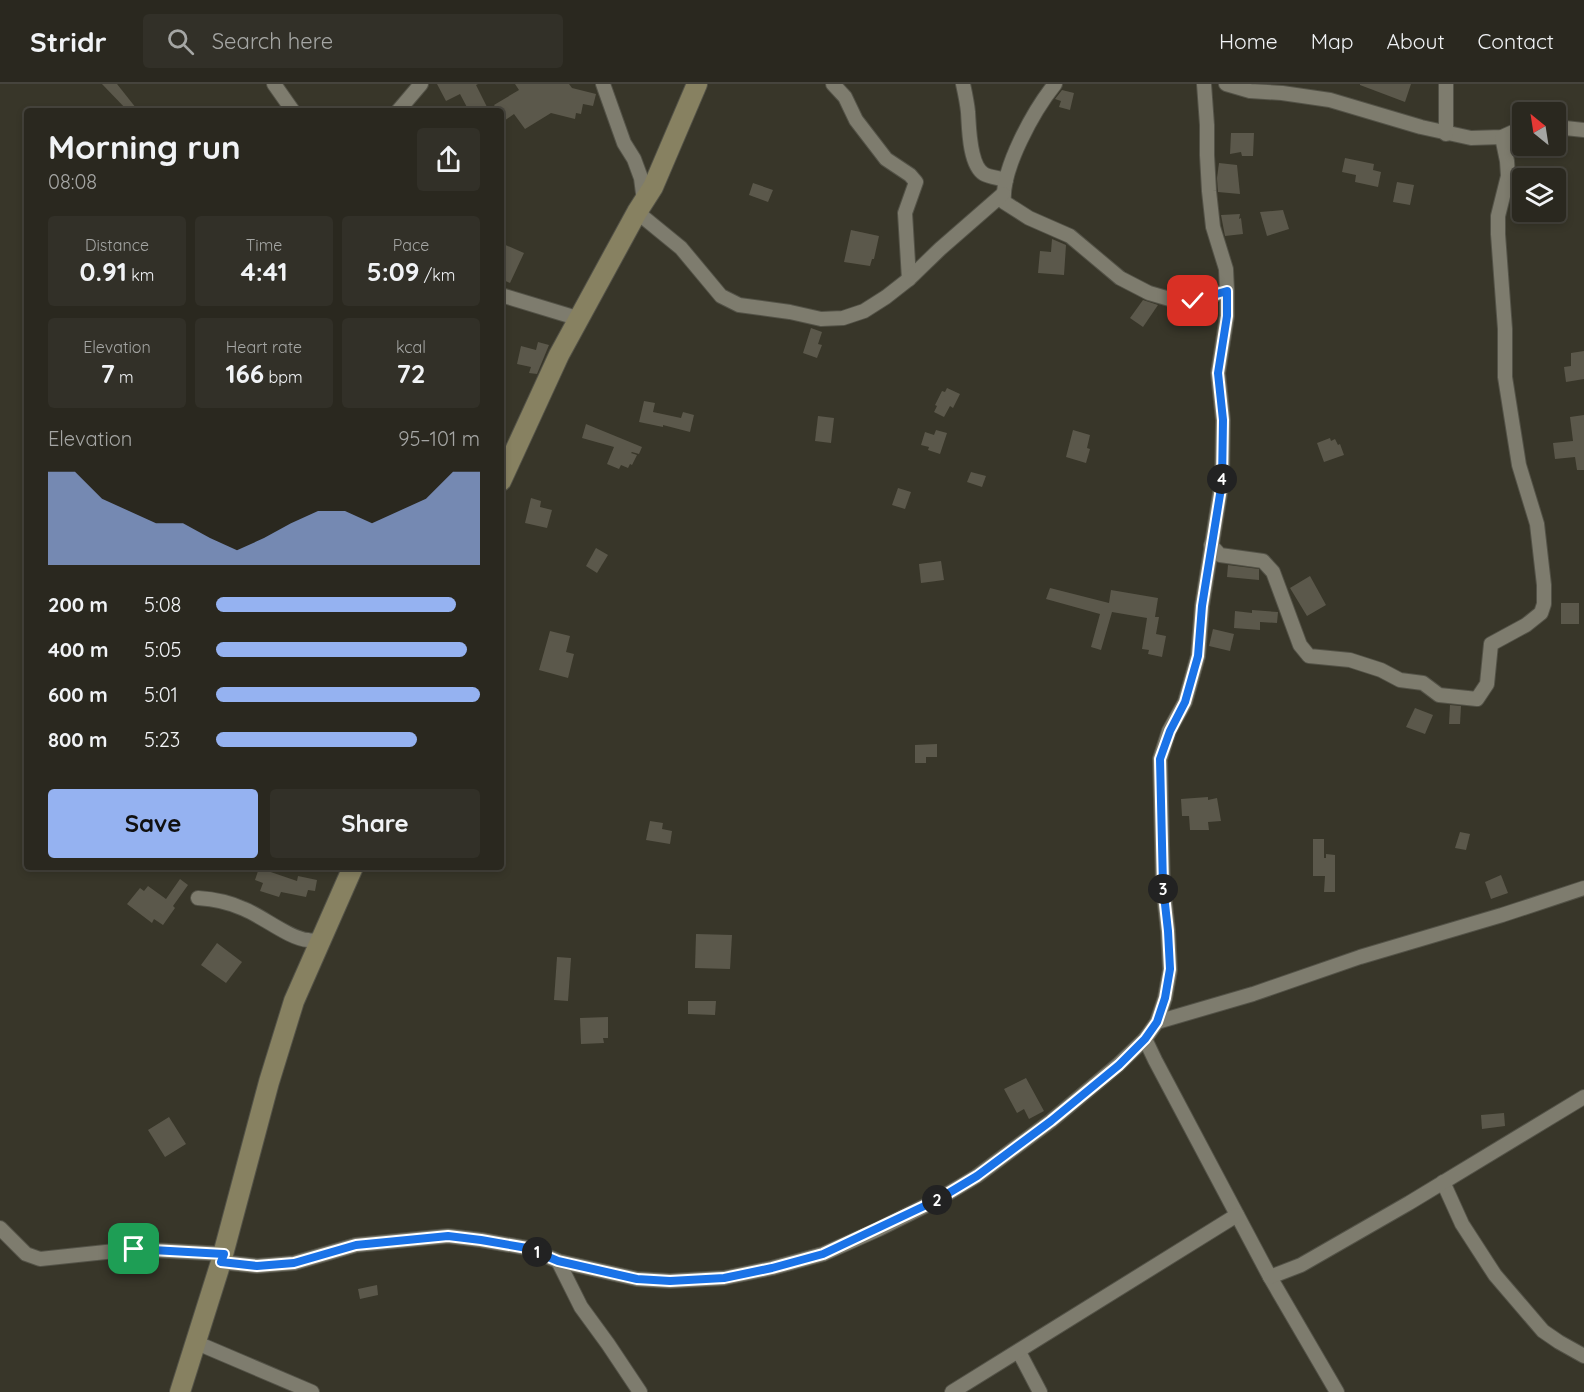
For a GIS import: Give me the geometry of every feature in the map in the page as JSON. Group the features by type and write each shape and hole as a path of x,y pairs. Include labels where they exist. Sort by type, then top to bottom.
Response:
{"street":[{"path":"274,84 290,108"},
{"path":"401,108 421,84"},
{"path":"603,84 624,143 634,159 641,178 641,207 681,248 721,296 740,305 821,319 843,318 864,311 909,279 1003,195"},
{"path":"504,474 559,355 652,187 696,84"},
{"path":"833,84 845,97 856,120 886,159 910,175 916,182 905,213 909,279"},
{"path":"963,84 968,111 969,139 977,165 985,175 1006,180"},
{"path":"1055,84 1031,120 1008,171 1003,195 1004,202 1029,218 1070,236 1120,278 1149,293 1180,302 1193,301 1227,291"},
{"path":"0,1228 26,1254 40,1259 134,1249 223,1258 257,1266 294,1263 356,1245 448,1236 527,1248 558,1261 637,1279 670,1281 724,1278 823,1254 937,1200 977,1176 1051,1121 1119,1065 1145,1039 1157,1022 1165,998 1170,969 1163,886 1160,759 1170,731 1185,702 1198,656 1202,606 1222,482 1223,420 1218,373 1227,316 1227,291 1226,269 1213,227 1209,191 1208,125 1204,84"},
{"path":"1226,84 1250,91 1330,100 1446,134 1471,138 1502,137 1512,132"},
{"path":"1446,84 1446,134"},
{"path":"1566,129 1584,130"},
{"path":"1211,545 1220,555 1263,561 1273,572 1300,645 1309,656 1363,663 1400,680 1423,683 1439,695 1477,699 1487,684 1491,644 1541,613 1544,604 1544,585 1537,524 1519,465 1505,377 1505,329 1498,216 1508,168 1502,137"},
{"path":"504,296 580,319"},
{"path":"180,1392 223,1258 269,1082 294,1001 352,870"},
{"path":"1157,1022 1253,994 1360,957 1584,888"},
{"path":"198,898 217,899 244,909 306,940 322,939"},
{"path":"1145,1039 1269,1276 1337,1392"},
{"path":"1269,1276 1301,1265 1584,1097"},
{"path":"1443,1182 1462,1224 1495,1275 1542,1331 1584,1356"},
{"path":"952,1392 1237,1215"},
{"path":"558,1261 581,1307 640,1392"},
{"path":"197,1343 312,1392"},
{"path":"1018,1352 1040,1392"}],"building":[{"path":"102,84 117,84 136,108 125,108"},
{"path":"437,84 478,84 476,85 488,108 467,108 460,94 446,101"},
{"path":"515,84 569,84 572,88 596,94 593,106 583,104 581,114 576,113 575,119 551,113 525,129 514,114 504,121 504,108 496,108 494,105 519,90"},
{"path":"1360,84 1411,84 1405,102"},
{"path":"1062,90 1074,93 1070,110 1059,107 1061,101 1055,99"},
{"path":"1231,133 1254,133 1253,156 1242,156 1241,152 1230,154"},
{"path":"1345,158 1374,164 1373,170 1381,172 1378,187 1355,182 1356,175 1342,172"},
{"path":"1219,163 1237,165 1240,194 1218,192"},
{"path":"1397,182 1414,185 1410,205 1393,202"},
{"path":"753,183 773,190 768,202 749,195"},
{"path":"1283,210 1289,229 1267,236 1260,212"},
{"path":"1240,214 1243,234 1225,236 1221,215"},
{"path":"851,230 879,236 874,259 870,266 844,262"},
{"path":"1052,239 1066,245 1064,275 1038,273 1040,251 1051,252"},
{"path":"504,244 524,253 510,283 504,280"},
{"path":"1143,300 1158,305 1143,327 1130,318"},
{"path":"811,328 822,332 818,344 822,345 817,358 803,353"},
{"path":"538,342 549,345 537,374 529,373 531,367 517,364 521,346 536,350"},
{"path":"1584,351 1584,379 1566,382 1564,367 1571,366 1571,353"},
{"path":"947,388 960,394 953,408 950,406 944,417 934,412 942,391 945,392"},
{"path":"644,401 655,403 653,412 681,418 683,412 694,415 690,432 639,422"},
{"path":"1584,415 1584,470 1577,470 1575,457 1555,459 1553,443 1573,441 1570,417"},
{"path":"818,416 834,418 831,443 815,441"},
{"path":"586,424 642,447 639,454 631,453 637,455 632,465 630,464 628,468 621,465 619,469 607,464 614,447 582,438"},
{"path":"936,430 947,433 940,454 921,445 925,432 934,435"},
{"path":"1073,430 1090,435 1087,448 1090,449 1086,463 1066,457"},
{"path":"1330,438 1331,441 1335,439 1338,445 1340,444 1344,455 1324,462 1317,443"},
{"path":"971,472 986,476 982,487 967,482"},
{"path":"898,488 911,492 905,509 892,505"},
{"path":"531,498 541,501 540,507 552,510 547,528 525,523"},
{"path":"596,548 608,555 597,573 586,566"},
{"path":"941,561 944,580 921,583 919,564"},
{"path":"1228,565 1259,569 1259,580 1227,577"},
{"path":"1310,576 1326,605 1307,616 1290,588"},
{"path":"1050,588 1109,603 1111,590 1158,598 1155,617 1159,617 1156,634 1166,636 1162,657 1148,654 1149,650 1142,649 1147,618 1112,612 1101,650 1091,647 1100,614 1046,599"},
{"path":"1561,603 1579,603 1579,624 1561,624"},
{"path":"1252,610 1278,612 1277,623 1260,622 1260,630 1234,628 1235,611 1252,613"},
{"path":"1213,629 1234,634 1230,651 1209,646"},
{"path":"550,631 570,636 566,652 574,654 568,678 539,670"},
{"path":"1450,705 1461,706 1460,724 1449,724"},
{"path":"1415,708 1433,715 1425,734 1406,727"},
{"path":"937,744 937,757 926,757 926,763 915,763 915,745"},
{"path":"1208,797 1208,800 1217,798 1221,821 1208,822 1209,830 1190,830 1189,816 1182,816 1181,799"},
{"path":"650,821 663,823 662,829 672,831 670,844 646,840"},
{"path":"1460,832 1470,834 1466,850 1455,848"},
{"path":"1313,839 1324,839 1324,858 1326,854 1335,855 1335,892 1324,892 1325,876 1313,876"},
{"path":"258,870 265,870 297,881 298,876 317,880 315,891 308,890 306,897 281,892 279,897 260,891 263,883 255,880"},
{"path":"1501,875 1508,893 1491,899 1485,882"},
{"path":"180,879 188,885 163,925 154,919 152,923 127,904 140,888 144,891 148,886 166,899"},
{"path":"696,934 732,935 730,969 695,968"},
{"path":"217,943 242,962 226,983 201,965"},
{"path":"557,957 571,958 568,1001 554,1000"},
{"path":"688,1001 716,1001 715,1015 688,1014"},
{"path":"608,1017 608,1038 603,1038 604,1043 581,1044 580,1018"},
{"path":"1026,1078 1044,1111 1029,1119 1024,1109 1017,1113 1004,1089"},
{"path":"1504,1113 1505,1126 1482,1129 1481,1115"},
{"path":"169,1117 186,1144 165,1157 148,1130"},
{"path":"377,1285 378,1295 360,1299 358,1289"}],"route":[{"path":"134,1249 224,1254 221,1262 257,1266 294,1263 356,1245 448,1236 527,1248 558,1261 637,1279 670,1281 724,1278 823,1254 937,1200 977,1176 1051,1121 1119,1065 1145,1039 1157,1022 1165,998 1170,969 1163,886 1160,759 1170,731 1185,702 1198,656 1202,606 1222,482 1223,420 1218,373 1227,316 1227,291 1193,301"}]}
